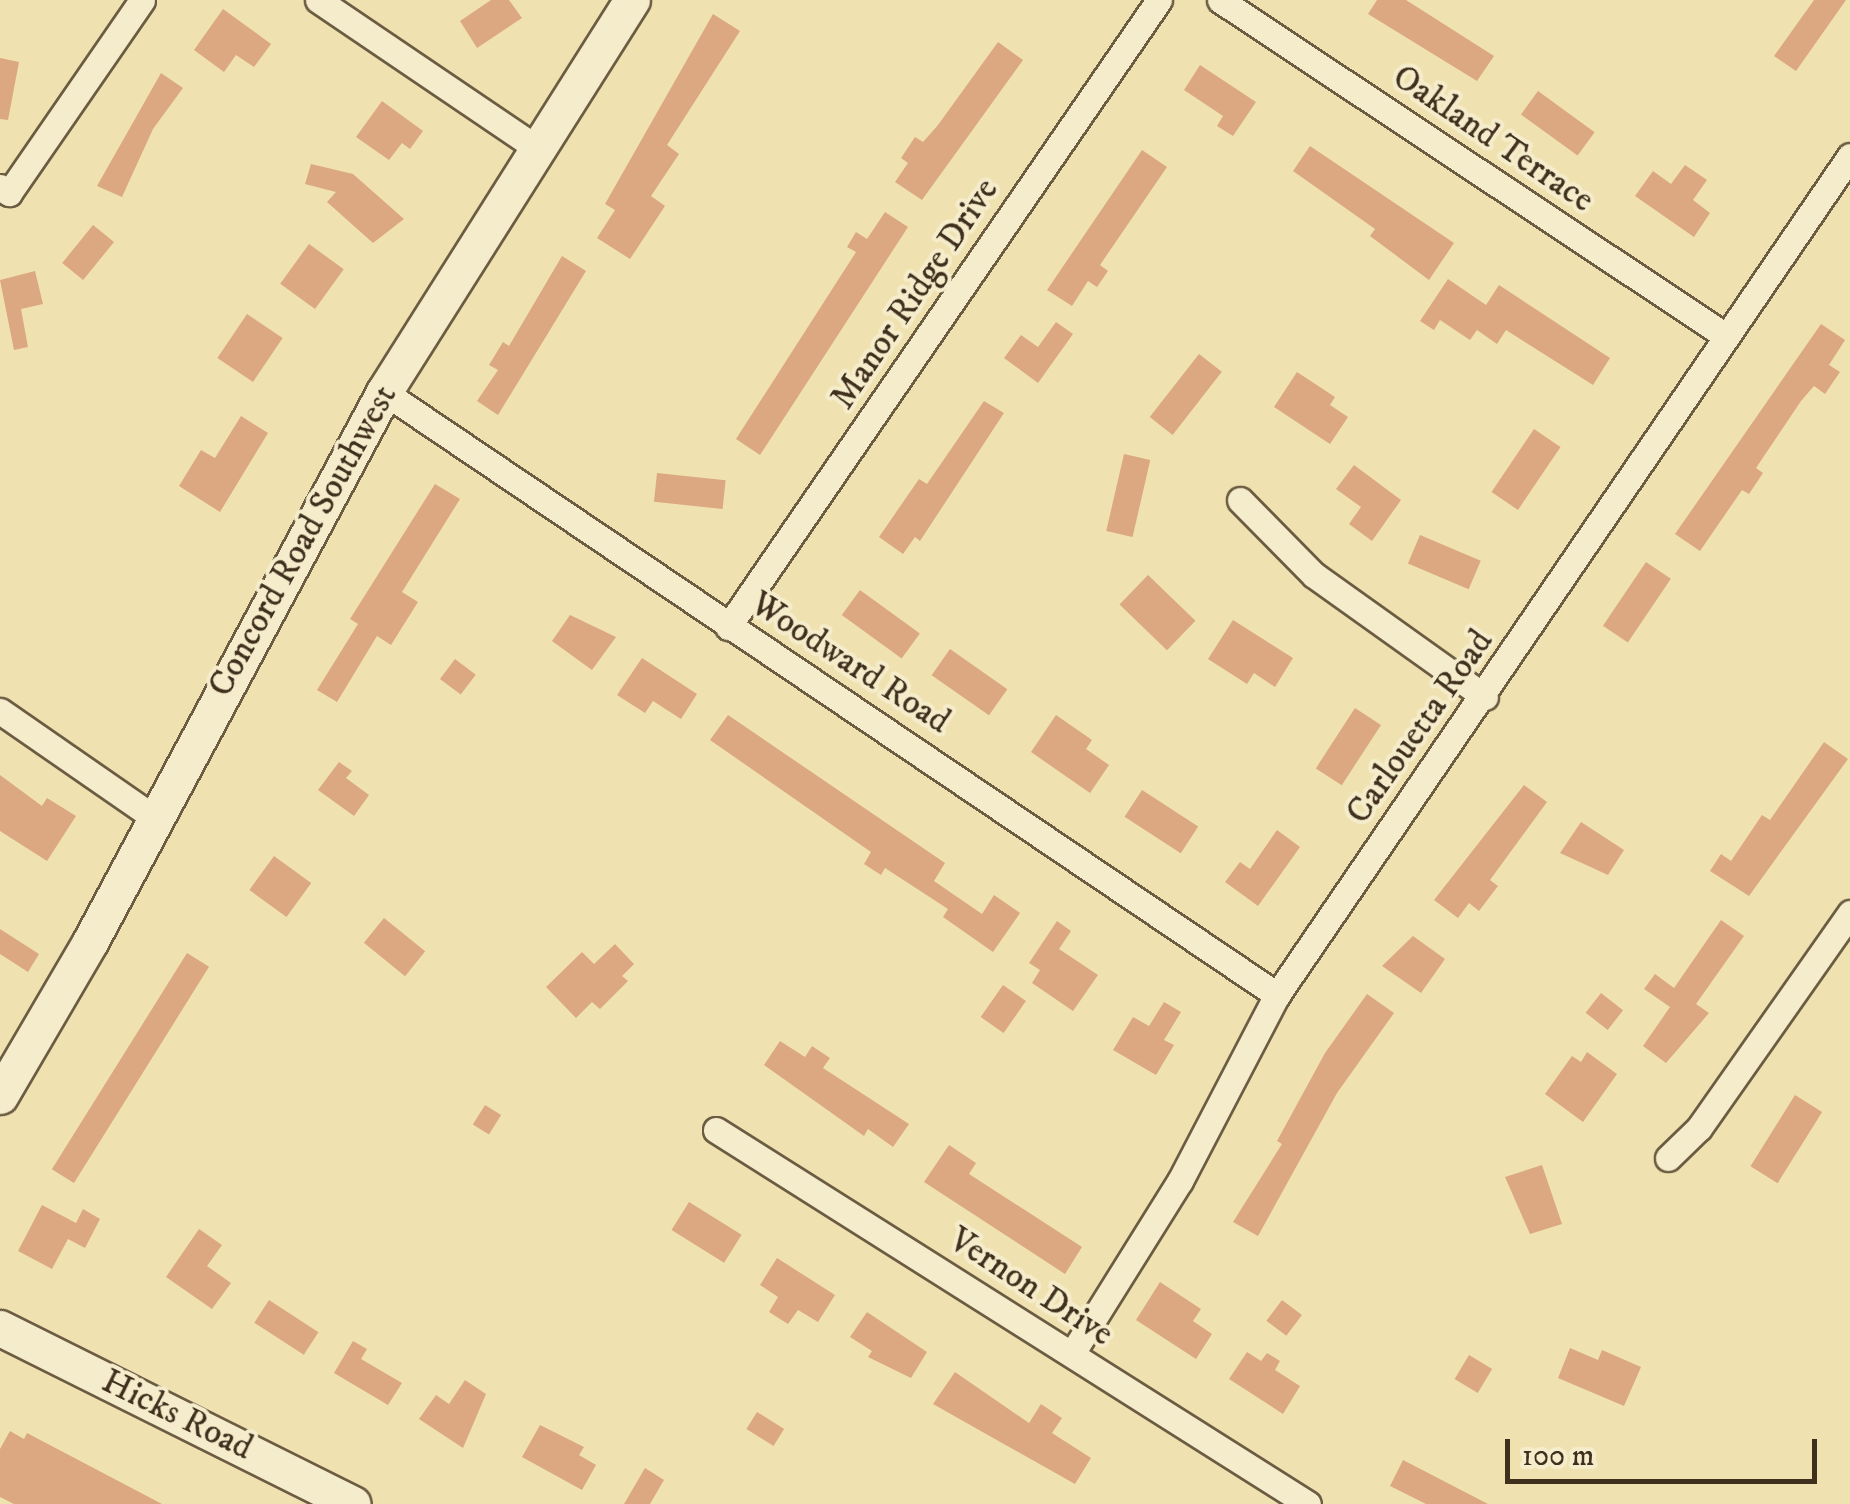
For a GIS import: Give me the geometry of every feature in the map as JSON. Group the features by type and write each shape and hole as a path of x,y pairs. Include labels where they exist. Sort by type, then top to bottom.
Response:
{"street":[{"path":"0,186 9,193 142,0"},
{"path":"318,0 535,147"},
{"name":"Concord Road Southwest","path":"0,1096 156,819 384,392 535,147 632,0"},
{"name":"Manor Ridge Drive","path":"728,627 1159,0"},
{"name":"Oakland Terrace","path":"1220,0 1726,336"},
{"name":"Carlouetta Road","path":"1073,1352 1180,1181 1277,995 1850,156"},
{"name":"Woodward Road","path":"384,392 728,627 926,754 1277,995"},
{"path":"1240,500 1314,576 1484,696"},
{"path":"0,711 156,819"},
{"path":"1668,1158 1700,1128 1850,913"},
{"name":"Vernon Drive","path":"716,1130 1308,1504"},
{"name":"Hicks Road","path":"0,1328 353,1504"}],"building":[{"path":"491,0 509,0 522,18 477,48 460,21"},
{"path":"1377,0 1406,0 1494,56 1477,81 1368,14"},
{"path":"1814,0 1846,0 1796,71 1774,56"},
{"path":"223,9 271,44 254,67 236,55 224,72 194,50"},
{"path":"713,14 740,31 667,145 679,154 651,196 665,206 630,259 597,238 615,210 605,204"},
{"path":"998,42 1023,60 922,200 895,182 908,163 901,158 915,137 923,142 938,125"},
{"path":"0,58 19,62 8,120 0,119"},
{"path":"1200,65 1256,102 1233,136 1217,126 1223,116 1184,90"},
{"path":"161,73 183,88 153,129 122,197 97,186"},
{"path":"1538,91 1595,132 1578,156 1521,114"},
{"path":"382,101 423,131 410,149 402,143 389,160 356,137"},
{"path":"1310,146 1454,243 1429,280 1370,236 1375,229 1293,171"},
{"path":"1142,150 1167,167 1100,265 1108,271 1097,287 1088,281 1072,306 1047,290"},
{"path":"311,164 353,174 404,219 373,243 327,202 336,192 305,184"},
{"path":"1685,165 1707,180 1693,200 1710,213 1694,237 1635,196 1653,171 1671,184"},
{"path":"885,212 908,227 760,455 736,439 856,252 847,247 856,232 867,239"},
{"path":"93,225 114,242 83,280 62,263"},
{"path":"309,244 344,269 315,309 280,284"},
{"path":"562,256 586,271 498,415 477,401 498,370 489,365 503,342 509,346"},
{"path":"35,271 43,304 21,309 28,347 14,350 0,280"},
{"path":"1448,279 1486,305 1499,285 1610,358 1593,385 1506,330 1497,344 1477,330 1470,340 1440,320 1434,330 1420,321"},
{"path":"247,314 283,338 253,382 217,358"},
{"path":"1056,322 1073,334 1038,383 1004,358 1021,335 1038,347"},
{"path":"1821,324 1845,340 1829,365 1840,372 1825,394 1814,386 1801,401 1756,468 1763,473 1749,494 1742,490 1700,551 1675,534"},
{"path":"1199,354 1222,372 1173,435 1150,417"},
{"path":"1297,372 1335,397 1330,405 1348,417 1330,444 1274,407"},
{"path":"984,401 1004,413 920,541 915,537 903,554 879,537 919,479 927,484"},
{"path":"241,416 268,433 220,512 179,486 201,450 215,458"},
{"path":"1534,429 1561,447 1518,510 1492,492"},
{"path":"1124,454 1150,460 1133,537 1106,531"},
{"path":"1354,465 1401,500 1372,541 1349,524 1361,507 1336,489"},
{"path":"657,473 726,480 723,509 654,502"},
{"path":"435,484 460,499 402,592 418,602 391,645 377,636 337,702 317,690 358,624 350,619"},
{"path":"1420,535 1481,561 1469,589 1408,564"},
{"path":"1646,562 1671,579 1628,643 1603,626"},
{"path":"1148,575 1195,621 1167,650 1120,604"},
{"path":"860,590 920,633 902,659 842,615"},
{"path":"570,615 616,637 592,670 552,641"},
{"path":"1233,620 1293,658 1275,687 1254,673 1247,684 1208,659"},
{"path":"950,649 1007,689 989,715 932,675"},
{"path":"642,658 697,694 681,719 653,701 645,713 617,695"},
{"path":"455,659 476,675 461,695 440,679"},
{"path":"1355,708 1381,725 1342,785 1316,768"},
{"path":"728,715 945,863 934,881 982,914 994,895 1020,913 993,952 943,917 948,909 885,868 881,875 864,864 871,852 710,740"},
{"path":"1056,715 1092,740 1086,749 1109,765 1090,793 1031,752"},
{"path":"1824,742 1848,759 1749,896 1710,871 1721,854 1731,861 1762,815 1770,820"},
{"path":"339,762 352,771 346,778 369,795 354,816 318,790"},
{"path":"0,775 42,806 47,798 76,816 47,861 0,831"},
{"path":"1524,785 1547,802 1490,880 1498,886 1479,911 1469,903 1458,918 1434,900"},
{"path":"1142,790 1198,826 1181,853 1125,817"},
{"path":"1581,822 1624,850 1608,875 1560,853"},
{"path":"1277,830 1300,847 1258,906 1225,882 1240,862 1250,869"},
{"path":"274,856 311,883 287,917 249,890"},
{"path":"384,918 425,951 405,976 364,943"},
{"path":"1721,920 1744,936 1696,1004 1709,1013 1666,1063 1643,1046 1670,1007 1644,989 1655,974 1674,988"},
{"path":"1057,921 1071,931 1059,949 1098,975 1073,1011 1032,983 1040,970 1029,963"},
{"path":"0,929 39,954 28,972 0,954"},
{"path":"1413,936 1445,959 1421,993 1382,966"},
{"path":"615,944 634,964 622,976 628,981 600,1009 592,1002 576,1018 546,987 582,952 594,964"},
{"path":"187,953 209,967 74,1183 52,1169"},
{"path":"1003,985 1026,1001 1004,1033 981,1017"},
{"path":"1601,993 1623,1010 1608,1030 1586,1013"},
{"path":"1367,994 1394,1013 1337,1093 1258,1236 1233,1222 1282,1144 1277,1141 1325,1053"},
{"path":"1164,1002 1181,1012 1164,1040 1174,1045 1156,1075 1113,1050 1133,1017 1149,1026"},
{"path":"780,1041 805,1057 812,1046 830,1058 823,1068 909,1124 893,1147 868,1129 864,1136 764,1065"},
{"path":"1587,1052 1617,1074 1583,1122 1545,1094 1572,1056 1581,1062"},
{"path":"1795,1095 1822,1112 1778,1183 1750,1166"},
{"path":"485,1105 501,1115 489,1135 473,1125"},
{"path":"949,1145 976,1163 969,1174 1082,1247 1065,1274 924,1182"},
{"path":"1542,1165 1562,1224 1530,1234 1505,1177"},
{"path":"689,1202 742,1235 724,1263 672,1230"},
{"path":"42,1205 76,1223 83,1209 100,1219 85,1248 68,1239 52,1269 18,1251"},
{"path":"199,1229 222,1245 207,1266 231,1283 212,1309 166,1277"},
{"path":"777,1258 835,1295 818,1322 798,1310 788,1324 769,1312 778,1297 760,1285"},
{"path":"1160,1282 1201,1309 1193,1321 1212,1334 1196,1359 1136,1320"},
{"path":"269,1300 318,1332 304,1355 254,1323"},
{"path":"1282,1300 1302,1315 1286,1336 1266,1321"},
{"path":"867,1312 927,1352 911,1378 868,1357 872,1351 850,1337"},
{"path":"353,1341 367,1349 361,1359 402,1383 388,1405 334,1373"},
{"path":"1570,1348 1598,1360 1602,1350 1641,1367 1624,1406 1558,1378"},
{"path":"1247,1352 1261,1361 1267,1353 1280,1361 1275,1370 1300,1386 1283,1414 1229,1379"},
{"path":"1469,1355 1492,1369 1478,1393 1455,1379"},
{"path":"955,1372 1029,1423 1041,1404 1062,1418 1052,1433 1091,1458 1075,1484 933,1404"},
{"path":"465,1380 486,1394 463,1448 419,1419 436,1395 449,1404"},
{"path":"757,1412 784,1429 774,1446 746,1429"},
{"path":"540,1425 584,1447 579,1455 596,1465 582,1490 522,1457"},
{"path":"10,1431 24,1439 27,1433 162,1504 14,1504 0,1497 0,1449"},
{"path":"1403,1460 1488,1504 1426,1504 1390,1486"},
{"path":"645,1468 664,1480 650,1504 624,1504"}]}
